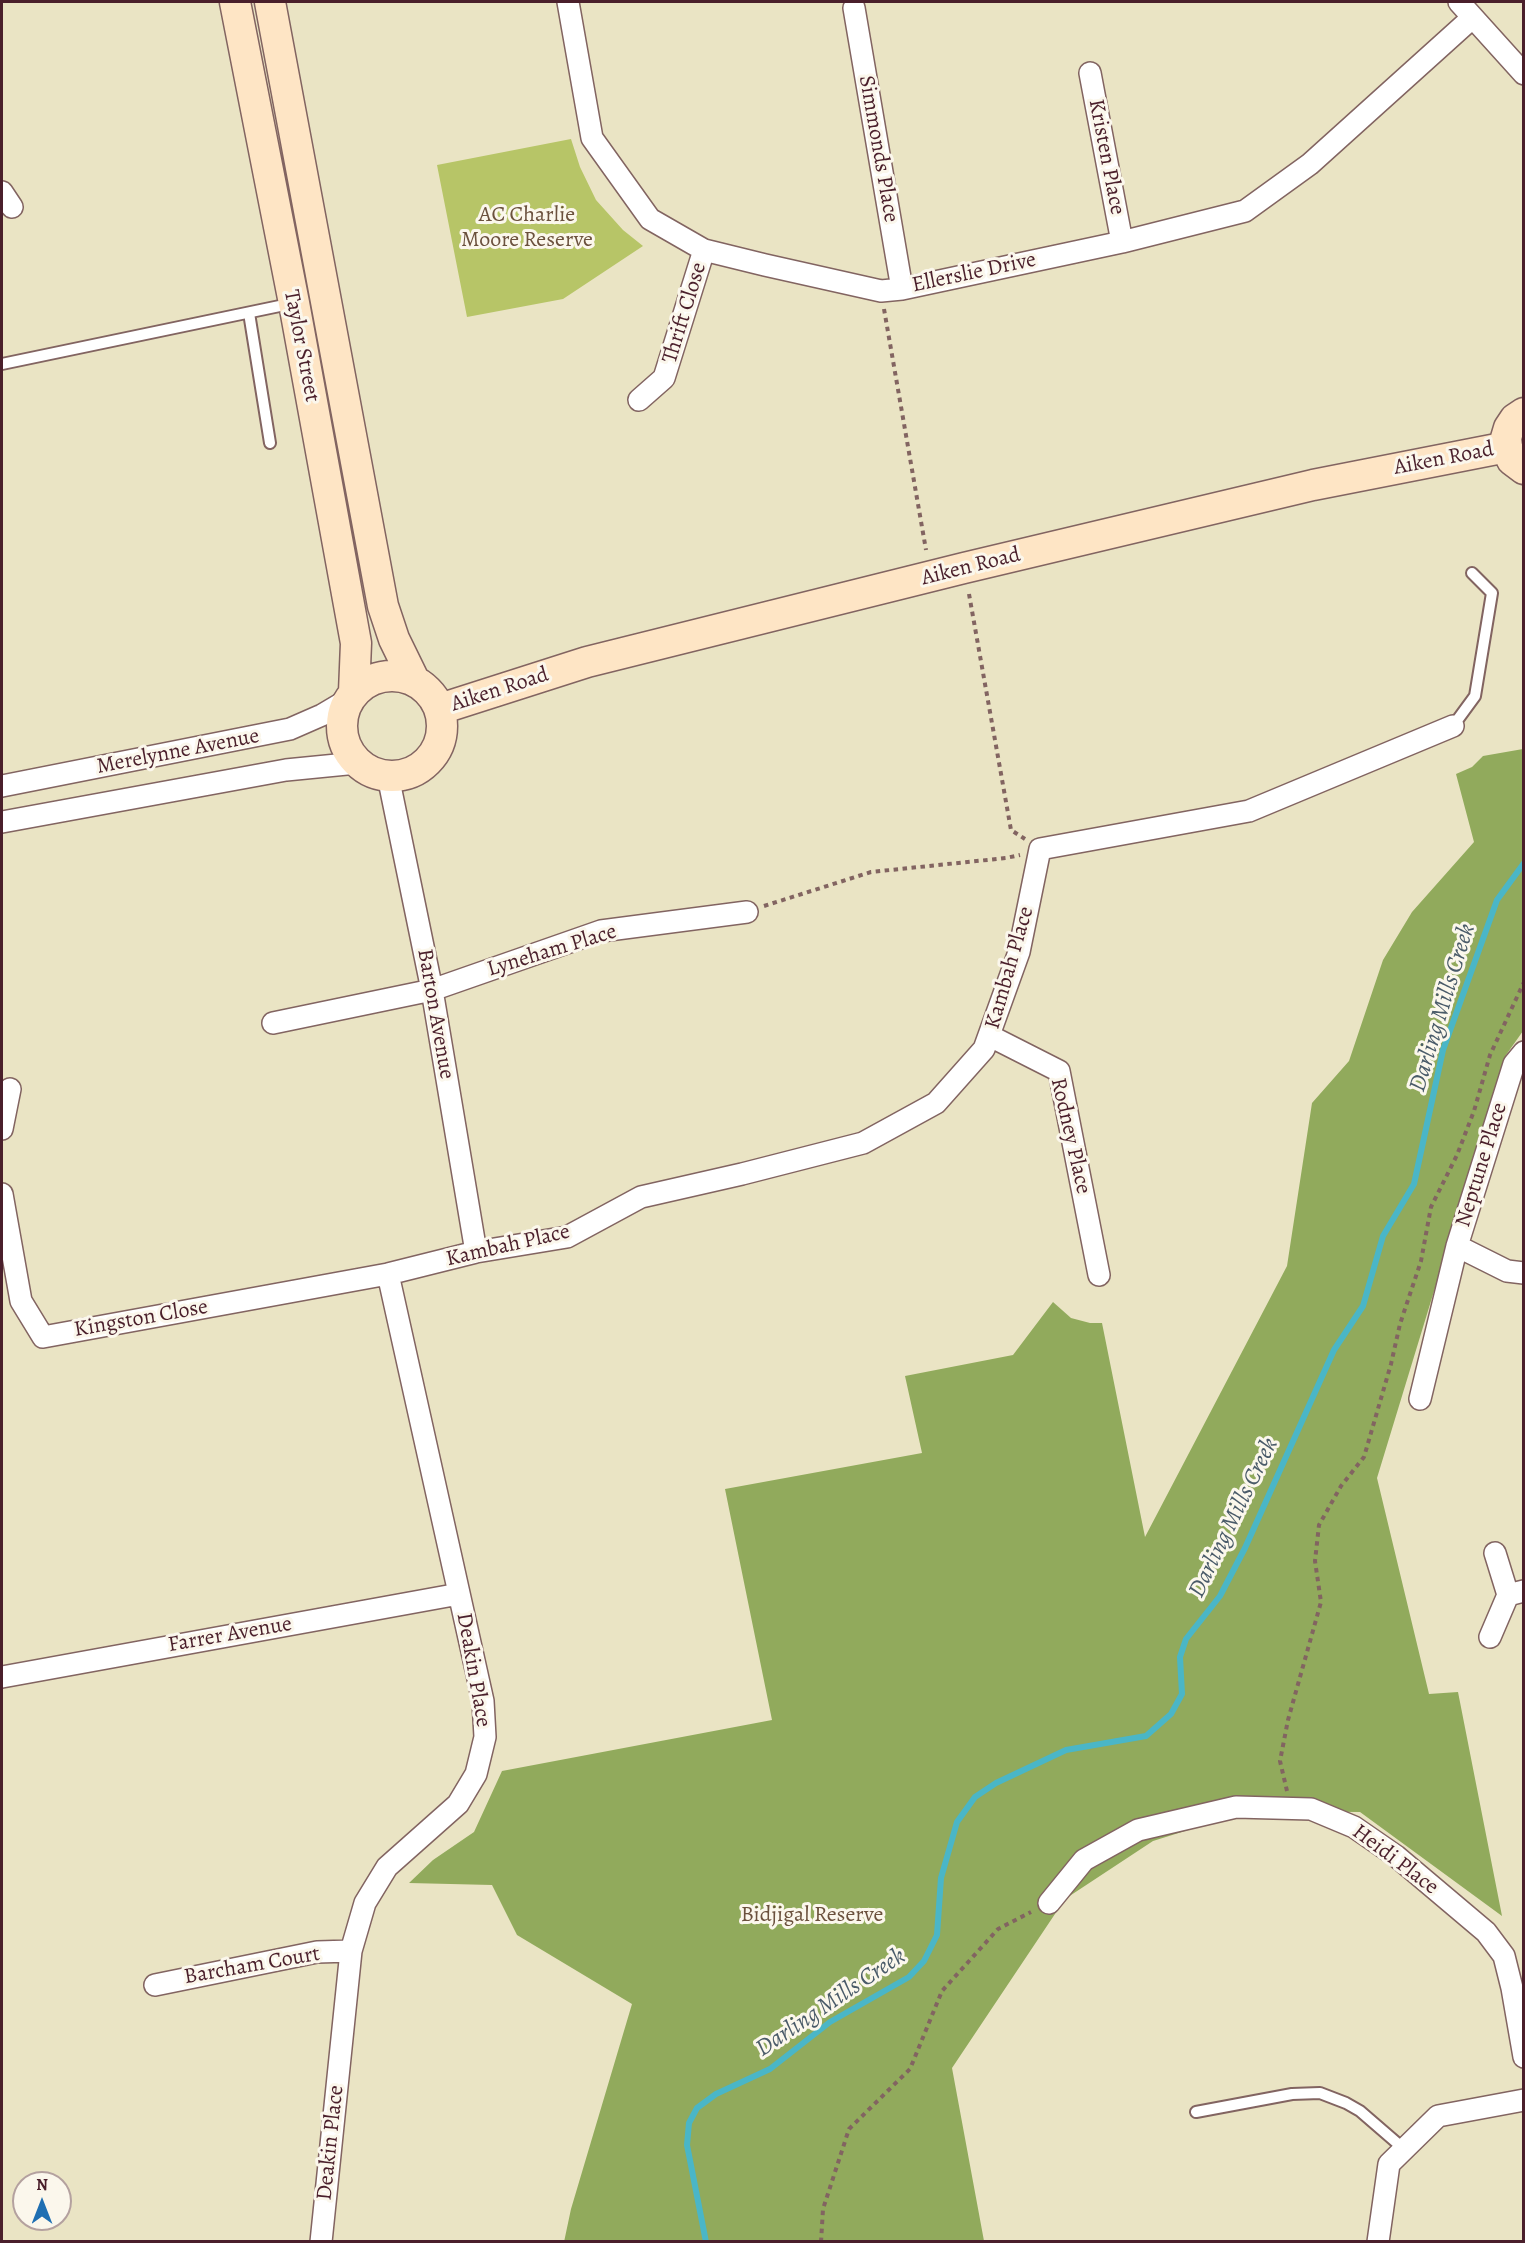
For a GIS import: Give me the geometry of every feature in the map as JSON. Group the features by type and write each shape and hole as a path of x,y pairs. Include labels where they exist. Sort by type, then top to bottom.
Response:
{"street":[{"name":"Taylor Street","path":"235,2 294,303 356,643 352,695"},
{"name":"Taylor Street","path":"270,2 383,606 394,639 414,680"},
{"name":"Ellerslie Drive","path":"568,2 592,138 650,219 704,250 880,291 902,289 1122,242 1245,211 1310,164 1472,18"},
{"path":"1459,2 1524,74"},
{"name":"Simmonds Place","path":"854,8 902,289"},
{"name":"Kristen Place","path":"1090,73 1122,242"},
{"name":"Thrift Close","path":"639,400 664,378 704,250"},
{"path":"1515,458 1506,438 1515,419 1524,413"},
{"name":"Aiken Road","path":"440,709 587,662 1313,485 1515,458"},
{"path":"382,676 398,676 414,680 425,687 434,697 440,709 443,725 440,742 432,757 420,768 405,775 388,776 371,772 357,763 347,749 341,732 342,715 352,695 367,682 382,676"},
{"name":"Merelynne Avenue","path":"2,786 290,729 322,715 352,695"},
{"path":"1040,849 1249,811 1453,726"},
{"name":"Merelynne Avenue","path":"2,822 286,770 357,763"},
{"name":"Barton Avenue","path":"388,776 432,990 476,1252"},
{"path":"46,778 52,813"},
{"name":"Kambah Place","path":"387,1274 476,1252 567,1237 641,1197 863,1143 936,1102 984,1049 990,1036 1019,952 1040,849"},
{"name":"Lyneham Place","path":"273,1023 432,990 601,931 747,912"},
{"name":"Rodney Place","path":"990,1036 1059,1071 1099,1275"},
{"name":"Neptune Place","path":"1420,1399 1457,1246 1514,1064 1524,1052"},
{"path":"2,1129 10,1089"},
{"name":"Kingston Close","path":"2,1194 21,1301 43,1337 387,1274"},
{"name":"Neptune Place","path":"1457,1246 1507,1271 1524,1273"},
{"name":"Deakin Place","path":"321,2241 351,1951 365,1903 387,1867 458,1804 476,1774 485,1737 483,1701 387,1274"},
{"path":"1490,1637 1516,1593 1495,1553"},
{"name":"Farrer Avenue","path":"2,1677 459,1594"},
{"name":"Heidi Place","path":"1049,1903 1084,1860 1137,1830 1236,1807 1311,1809 1354,1827 1396,1856 1486,1932 1504,1956 1524,2057"},
{"name":"Barcham Court","path":"154,1984 317,1952 351,1951"},
{"path":"1378,2241 1389,2164 1438,2116 1524,2100"}],"lane":[{"path":"2,364 294,303"},
{"path":"249,313 270,443"},
{"path":"1453,726 1474,696 1492,593 1472,573"},
{"path":"1196,2112 1292,2094 1320,2093 1360,2111 1404,2149"}],"path":[{"path":"880,291 926,550"},
{"path":"969,594 1011,830 1040,849"},
{"path":"747,912 871,872 1006,858 1040,849"},
{"path":"1290,1808 1280,1761 1288,1720 1321,1602 1315,1561 1319,1525 1341,1485 1364,1457 1392,1364 1400,1324 1421,1261 1431,1207 1457,1155 1474,1112 1490,1055 1524,982"},
{"path":"821,2241 823,2209 849,2129 910,2069 942,1991 998,1929 1049,1903"}],"green space":[{"name":"AC Charlie Moore Reserve","path":"571,139 580,167 596,200 623,230 643,246 563,299 467,317 437,165"},
{"name":"Bidjigal Reserve","path":"1523,749 1523,1031 1506,1055 1377,1478 1429,1694 1458,1692 1502,1916 1360,1812 1249,1811 1153,1841 1065,1899 952,2068 984,2241 564,2242 571,2209 632,2004 517,1935 492,1885 409,1883 433,1860 474,1832 502,1771 772,1720 725,1489 922,1453 905,1376 1013,1355 1053,1302 1071,1318 1090,1323 1102,1323 1145,1537 1287,1266 1312,1103 1349,1061 1383,960 1412,912 1474,842 1456,774 1472,767 1483,756"}],"waterway":[{"name":"Darling Mills Creek","path":"706,2242 687,2145 689,2123 697,2108 716,2094 770,2069 830,2022 909,1977 924,1961 937,1935 941,1878 957,1822 975,1797 996,1783 1066,1750 1146,1736 1171,1714 1182,1694 1180,1657 1186,1639 1220,1596 1245,1548 1334,1350 1363,1306 1383,1236 1414,1184 1443,1050 1497,900 1524,863"}]}
